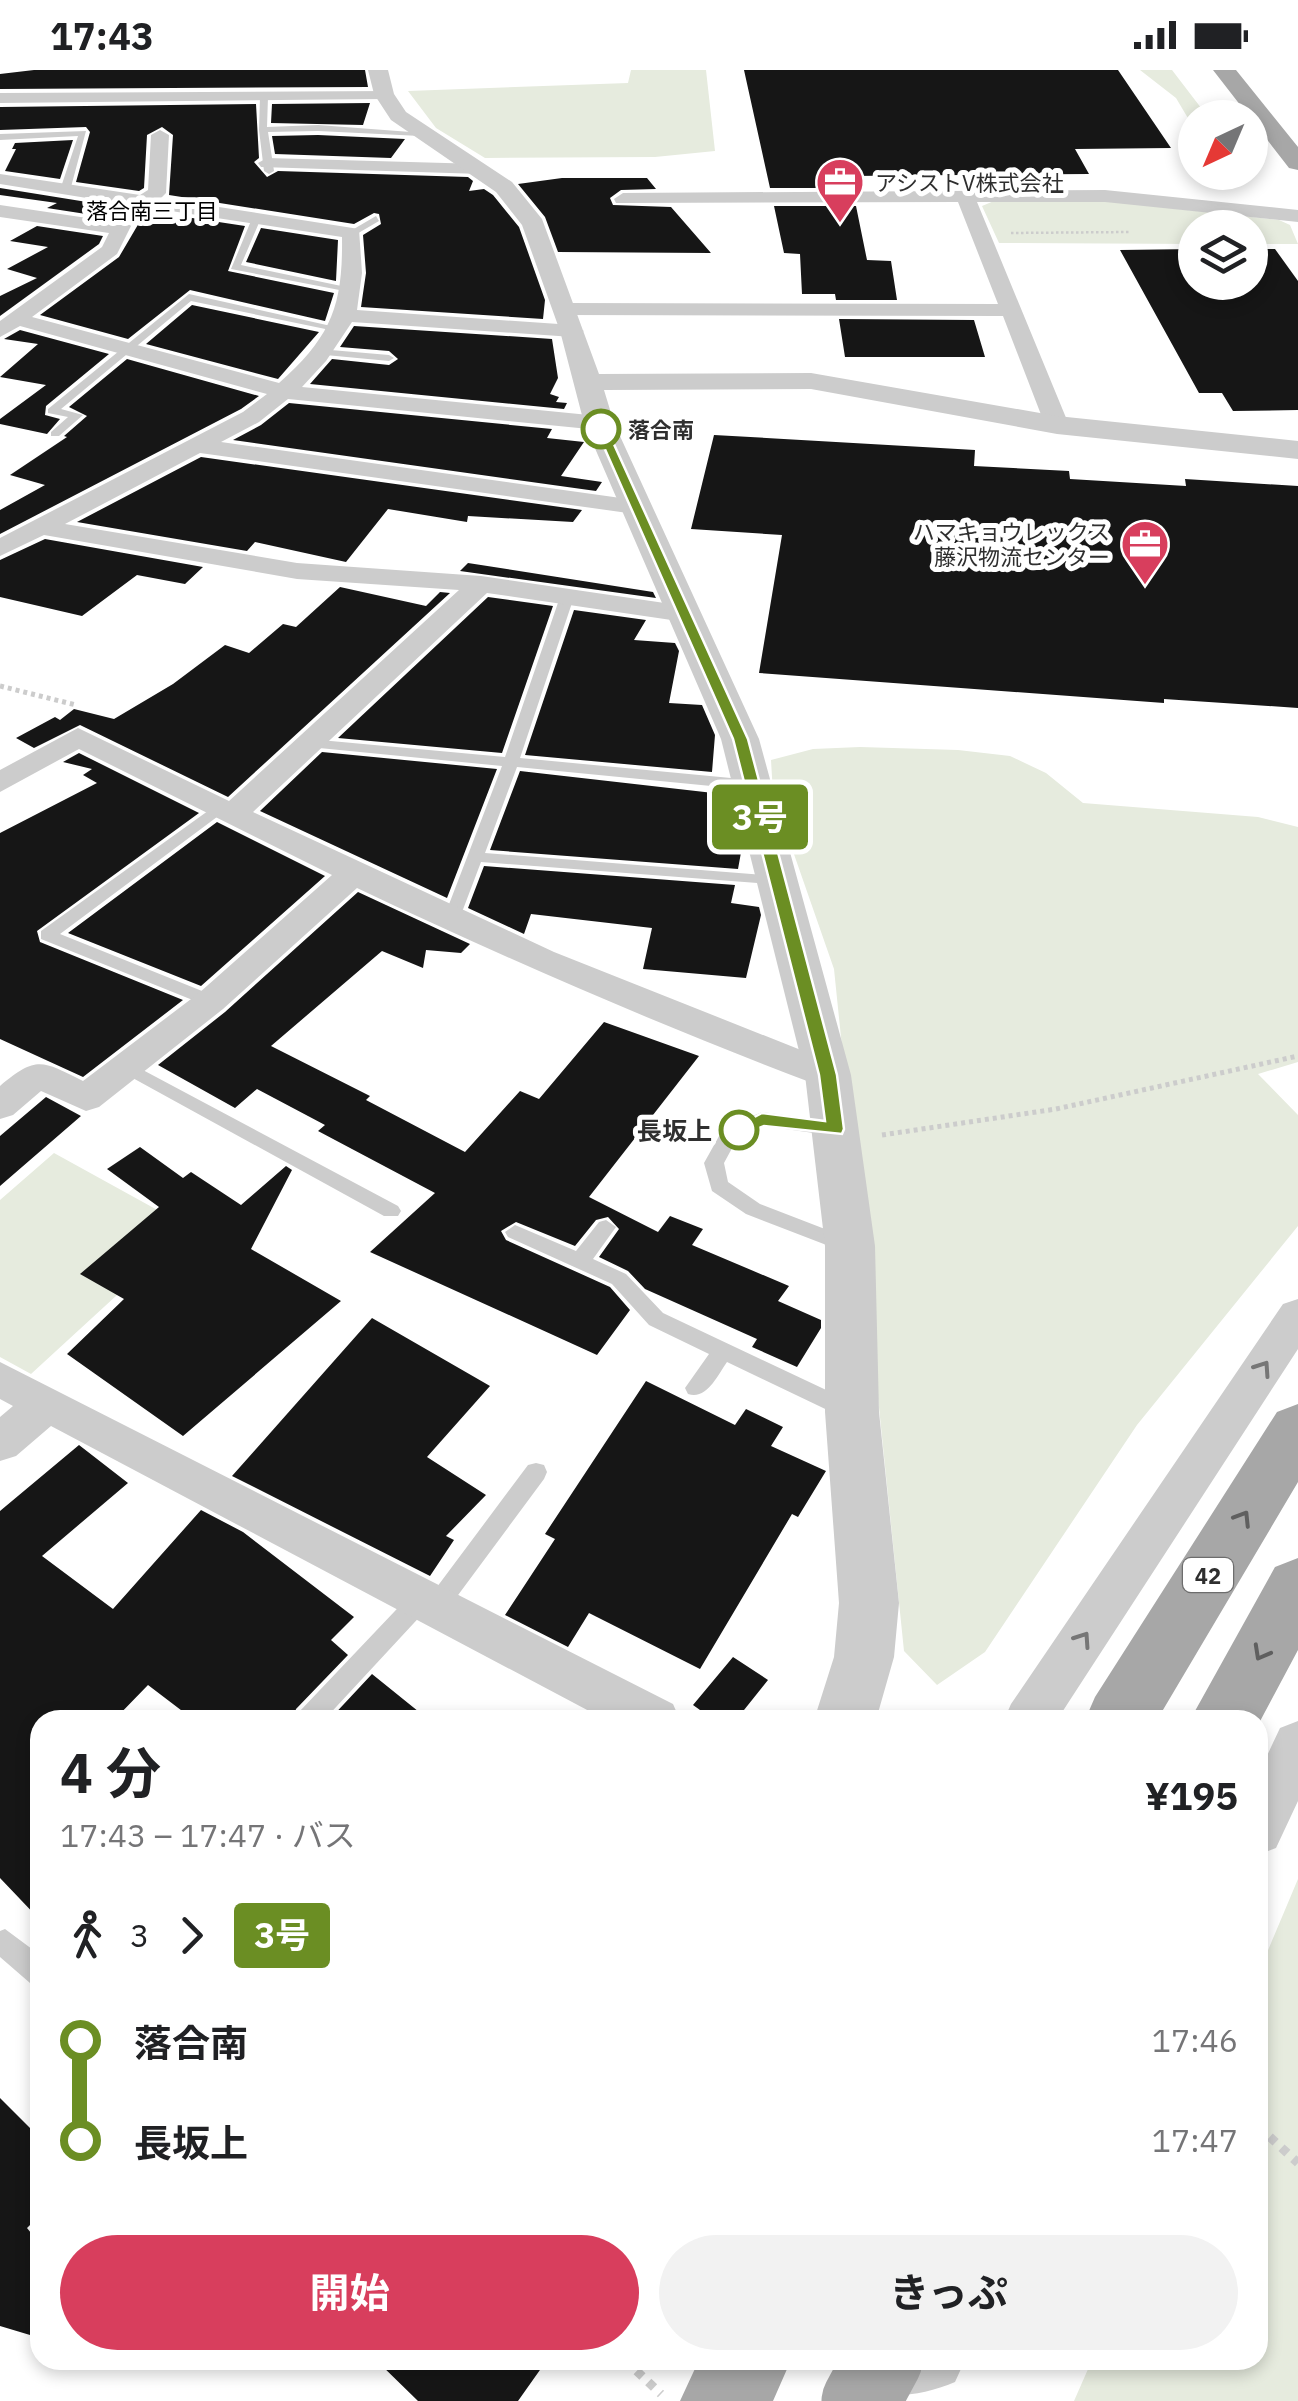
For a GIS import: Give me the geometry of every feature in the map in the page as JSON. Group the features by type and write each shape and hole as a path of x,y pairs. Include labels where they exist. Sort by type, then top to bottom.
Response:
{"main road":[{"path":"1201,70 1224,100"},
{"path":"1224,70 1292,171"},
{"path":"1268,150 1292,171"},
{"name":"42","path":"1125,1710 1298,1429"},
{"path":"1230,1710 1298,1587"},
{"path":"695,2400 735,2370"},
{"path":"861,2401 878,2370"}],"street":[{"path":"378,70 384,94 398,116 511,193 534,224 569,320 599,423 722,691 740,739 828,1075 853,1133 852,1412 870,1603 864,1657 848,1710"},
{"path":"0,98 384,94"},
{"path":"6,325 110,250 131,207 158,193 160,134"},
{"path":"268,167 481,170"},
{"path":"0,179 66,186 352,233 351,291 340,322 286,392 250,417 0,548"},
{"path":"622,199 1105,196 1298,216"},
{"path":"966,199 1056,425"},
{"path":"0,211 123,229"},
{"path":"14,294 42,300"},
{"path":"340,322 477,327 569,320 1010,310"},
{"path":"6,325 286,392 599,423"},
{"path":"586,382 811,381 1056,425 1298,450"},
{"path":"194,445 635,507"},
{"path":"39,527 297,571 481,584 685,614"},
{"path":"225,812 309,743 481,584"},
{"path":"0,783 78,737 451,920 716,1035 828,1075"},
{"path":"0,1106 38,1074 86,1098 211,1001 354,873"},
{"path":"1037,1710 1298,1316"},
{"path":"0,1379 428,1603 619,1710"},
{"path":"0,1444 45,1404"},
{"path":"1268,1809 1298,1745"}],"lane":[{"path":"264,97 268,167"},
{"path":"263,130 318,128 420,133"},
{"path":"0,137 82,133 66,186"},
{"path":"256,218 236,267 351,291"},
{"path":"352,233 376,218"},
{"path":"55,434 76,415 52,411 189,297 340,322"},
{"path":"319,352 389,358"},
{"path":"451,920 511,762 568,594"},
{"path":"309,743 752,785"},
{"path":"211,1001 48,935 225,812"},
{"path":"476,857 777,882"},
{"path":"126,1066 391,1211"},
{"path":"850,1246 753,1209 719,1186 714,1163 730,1134 762,1119 853,1133"},
{"path":"581,1260 606,1227"},
{"path":"515,1232 618,1279 656,1319 852,1412"},
{"path":"696,1388 722,1353"},
{"path":"318,1710 428,1603 536,1472"},
{"path":"6,1943 30,1964"}],"path":[{"path":"978,234 1140,232"},
{"path":"853,1133 1056,1109 1298,1056"},
{"path":"1268,2135 1298,2162"},
{"path":"642,2370 695,2400"}],"shaded area":[{"path":"631,70 706,70 715,151 655,157 485,158 436,128 408,91 628,83"},
{"path":"1140,70 1172,70 1195,100 1178,101"},
{"path":"994,201 1106,201 1188,210 1178,210 1178,244 999,243 982,206"},
{"path":"1268,219 1290,225 1298,244 1268,244"},
{"path":"860,747 1010,756 1046,773 1083,803 1258,817 1298,827 1298,1062 1258,1074 1298,1115 1298,1226 1137,1425 985,1652 937,1685 904,1651 834,969 773,794 771,760 813,749"},
{"path":"54,1153 190,1228 31,1374 0,1357 0,1200"},
{"path":"1298,1879 1298,2401 1074,2401 1088,2370 1268,2370 1268,1950"}],"building":[{"path":"34,70 365,70 368,87 0,89 0,74"},
{"path":"744,70 1118,70 1171,148 1075,149 1089,174 850,176 852,188 770,188"},
{"path":"370,103 363,125 271,123 272,104"},
{"path":"256,104 259,158 254,162 267,177 278,171 468,177 473,181 469,191 484,189 493,195 519,227 545,300 543,319 361,307 366,273 363,235 381,224 379,214 354,224 169,195 173,135 162,127 147,135 144,188 139,191 76,182 90,132 86,127 0,130 0,107"},
{"path":"272,136 405,139 391,158 275,154"},
{"path":"73,140 60,179 5,171 15,143"},
{"path":"562,178 647,178 656,189 621,190 610,198 613,205 671,207 711,253 558,252 545,217 518,184"},
{"path":"0,188 118,207 112,218 47,208 57,203 0,195"},
{"path":"774,206 856,206 867,260 891,261 897,300 836,300 835,294 802,294 800,254 784,253"},
{"path":"146,211 245,226 228,271 334,293 325,321 190,290 128,339 40,315 119,257"},
{"path":"37,226 103,236 99,244 0,316 0,296 37,278 7,269 48,247 10,241"},
{"path":"261,228 338,240 336,281 246,262"},
{"path":"1178,249 1178,300 1268,300 1268,249 1275,249 1298,281 1298,410 1233,411 1222,393 1199,393 1120,250"},
{"path":"192,305 319,332 278,379 146,344"},
{"path":"839,319 974,320 985,357 845,357"},
{"path":"354,326 552,339 558,378 550,394 559,397 556,402 567,403 564,409 310,384 332,359 389,365 398,359 389,351 340,347"},
{"path":"20,330 109,354 46,406 45,415 60,419 47,434 0,424 0,419 46,385 0,377 38,344 4,339"},
{"path":"127,359 259,396 241,409 0,534 0,510 45,485 10,475 67,437 64,436 87,416 69,407"},
{"path":"289,403 552,429 547,438 584,442 561,476 602,482 596,491 233,440"},
{"path":"714,435 975,450 974,466 1069,471 1070,479 1186,486 1185,479 1298,486 1298,708 1164,699 1164,703 759,673 782,535 691,529"},
{"path":"201,457 582,510 573,522 468,516 467,522 388,509 346,562 255,542 247,551 77,522"},
{"path":"45,539 203,567 185,584 137,575 82,616 0,597 0,560"},
{"path":"468,563 653,592 656,598 460,571"},
{"path":"340,587 426,606 440,592 450,593 228,797 80,725 34,748 16,738 55,717 60,720 74,709 114,719 173,684 225,645 249,653 283,624 296,627"},
{"path":"488,597 553,606 502,753 338,738"},
{"path":"574,610 646,620 634,640 675,643 679,651 669,703 702,705 715,735 712,772 525,755"},
{"path":"322,752 497,769 447,898 260,811"},
{"path":"79,753 199,813 37,931 40,942 183,1000 83,1077 0,1039 0,833 97,783 83,775 92,769 63,762"},
{"path":"520,771 731,795 725,845 742,847 738,869 490,850"},
{"path":"217,822 325,876 201,986 68,933"},
{"path":"484,866 735,885 731,903 759,907 761,915 746,978 643,969 652,928 531,914 524,934 468,908"},
{"path":"358,892 470,944 461,953 426,950 423,968 382,951 271,1046 370,1096 366,1100 465,1152 520,1091 539,1099 604,1022 699,1056 589,1197 658,1232 670,1216 703,1229 692,1245 789,1286 778,1301 821,1320 821,1328 797,1367 752,1347 757,1339 645,1289 628,1271 599,1257 619,1229 608,1217 596,1220 575,1246 516,1222 501,1231 506,1240 610,1287 630,1310 597,1355 370,1252 435,1193 318,1131 325,1125 257,1089 235,1108 158,1065 225,1012"},
{"path":"46,1097 81,1116 0,1186 0,1136"},
{"path":"140,1147 183,1178 191,1172 241,1205 286,1166 292,1170 251,1249 341,1301 183,1436 67,1354 124,1299 80,1274 159,1207 107,1169"},
{"path":"372,1318 490,1386 427,1457 486,1495 446,1536 454,1540 430,1576 232,1476"},
{"path":"646,1381 735,1425 746,1409 783,1427 771,1446 826,1471 798,1517 792,1514 700,1669 589,1613 568,1647 505,1615 555,1539 545,1534"},
{"path":"79,1445 128,1483 42,1556 113,1609 201,1510 243,1532 354,1617 331,1640 348,1655 296,1710 181,1710 148,1685 124,1710 30,1710 30,1910 0,1878 0,1511"},
{"path":"733,1657 768,1680 744,1710 700,1710 693,1705"},
{"path":"372,1674 417,1710 338,1710"},
{"path":"0,2098 30,2128 30,2335 0,2326"},
{"path":"386,2370 540,2370 518,2401 418,2401"}],"bus line":[{"name":"3号","path":"601,429 722,691 740,739 828,1075 835,1129 762,1119 739,1130"}],"place":[{"name":"アシストV株式会社","path":"840,224"},
{"name":"落合南","path":"601,429"},
{"name":"ハマキョウレックス 藤沢物流センター","path":"1145,586"},
{"name":"長坂上","path":"739,1130"}],"district":[{"name":"落合南三丁目","path":"152,210"}]}
